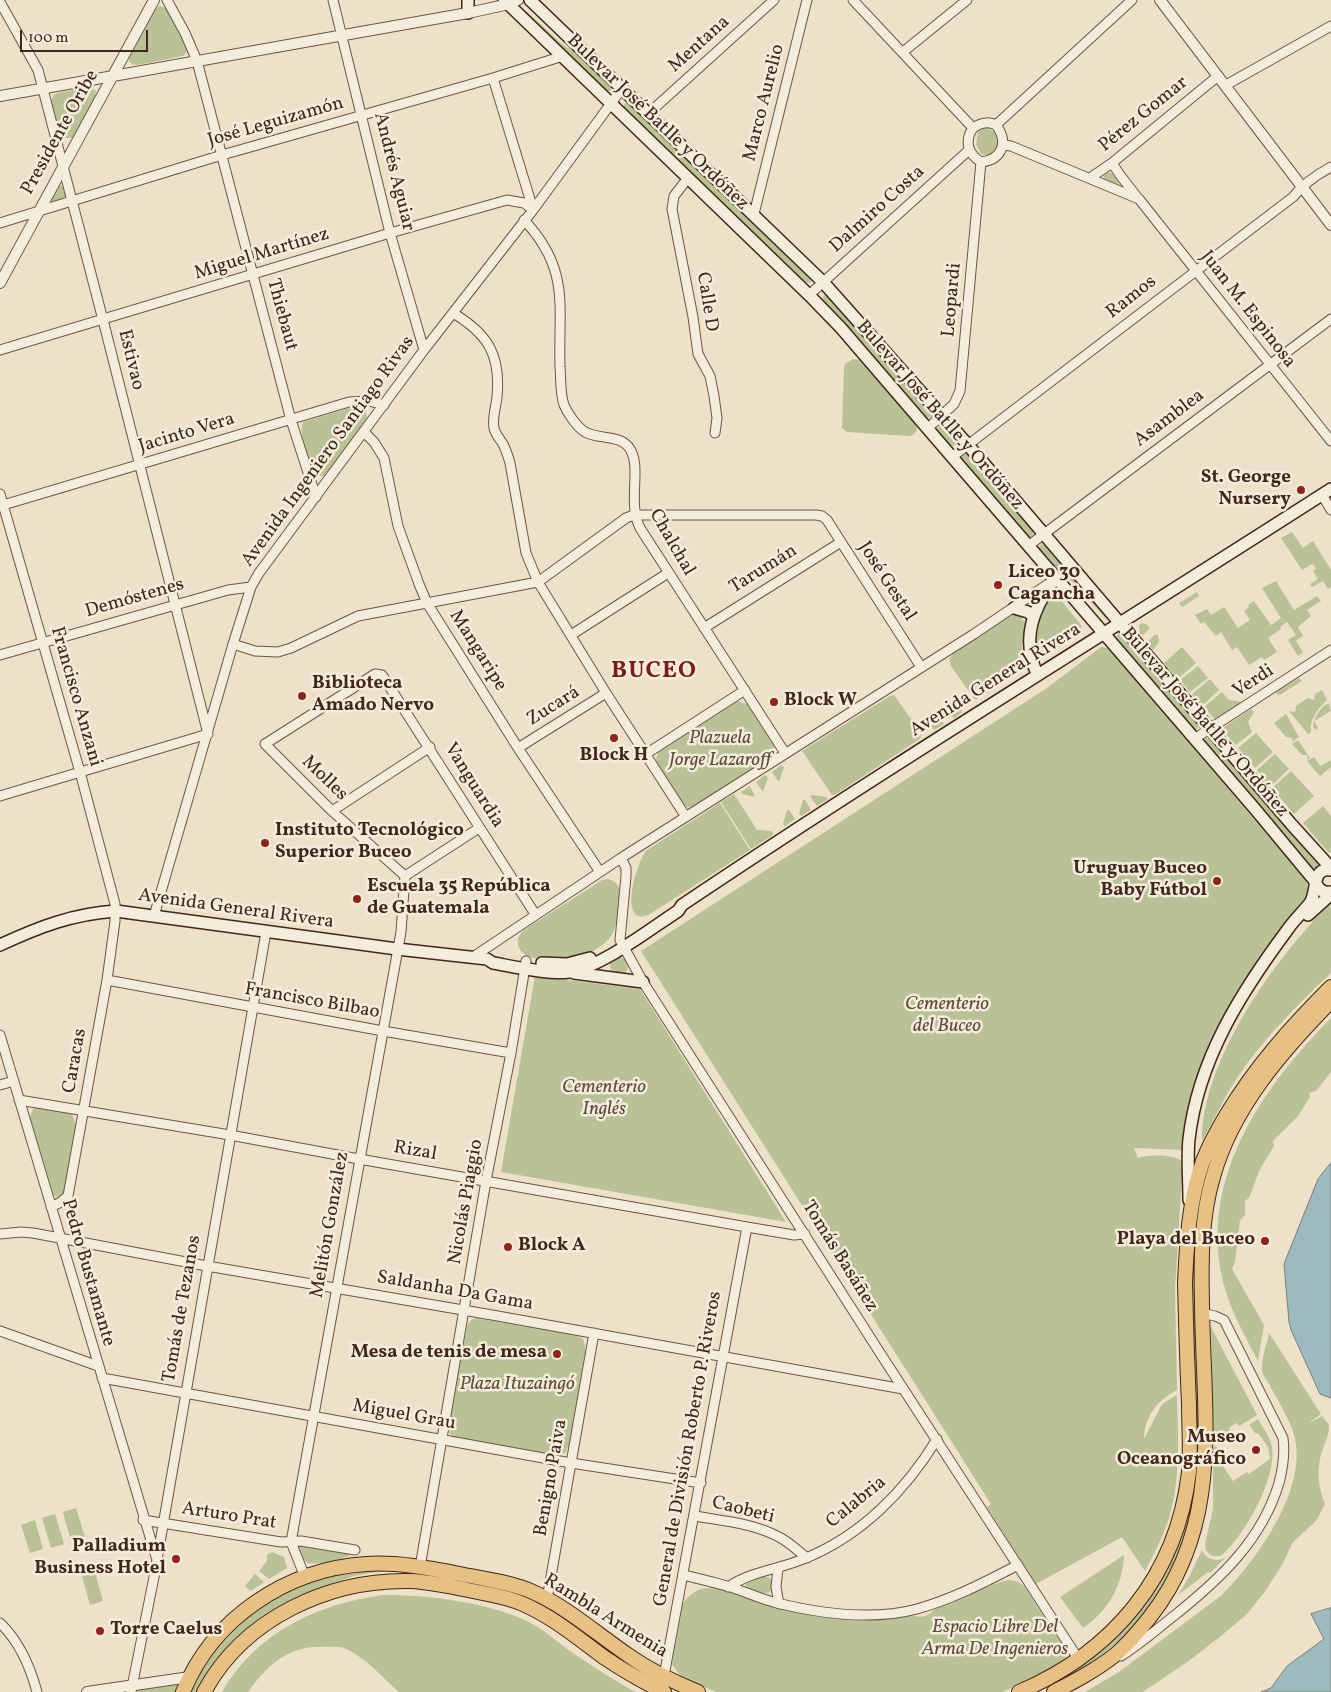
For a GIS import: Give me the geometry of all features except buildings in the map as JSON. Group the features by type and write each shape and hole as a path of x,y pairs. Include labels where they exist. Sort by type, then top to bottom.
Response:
{"main road":[{"path":"468,0 468,13"},
{"name":"Bulevar José Batlle y Ordóñez","path":"530,0 623,87 823,282 968,445 1210,730 1331,869"},
{"name":"Bulevar José Batlle y Ordóñez","path":"510,1 563,56 841,328 1267,823 1316,884"},
{"name":"Avenida General Rivera","path":"0,945 40,927 70,917 116,911 397,949 487,959 494,956 525,965 568,973 595,964 674,905 682,904 1037,674 1121,623 1326,492"},
{"path":"1037,674 1029,651 1031,628 1045,593 1055,578"},
{"path":"1014,608 1028,612 1034,617"},
{"path":"1019,1692 1061,1671 1079,1660 1103,1641 1121,1623 1145,1592 1170,1546 1182,1509 1190,1460 1186,1282 1189,1220 1189,1142 1204,1072 1219,1037 1238,1004 1289,927 1313,898 1318,873 1331,869"},
{"path":"1316,884 1322,892 1331,893"},
{"path":"1202,1285 1197,1272 1195,1254 1203,1188 1194,1165 1193,1156 1195,1129 1202,1097 1216,1054 1242,1008 1283,945 1304,919 1331,893"},
{"name":"Avenida General Rivera","path":"525,965 579,962 621,943"},
{"path":"568,973 643,982"},
{"path":"1189,1220 1199,1175 1207,1150 1239,1095 1282,1038 1331,987"},
{"path":"1054,1692 1094,1670 1116,1654 1163,1600 1180,1571 1194,1532 1202,1495 1206,1454 1202,1285 1205,1228 1215,1169 1242,1111 1272,1066 1331,1000"},
{"name":"Rambla Armenia","path":"183,1692 190,1677 211,1644 240,1614 266,1595 305,1576 335,1568 367,1564 420,1566 505,1583 532,1591 547,1599 630,1656 664,1676 698,1692"},
{"path":"327,1593 364,1577 386,1574 409,1574 414,1573 420,1566"},
{"name":"Rambla Armenia","path":"204,1692 229,1657 251,1635 283,1612 327,1593 370,1584 412,1581 429,1582 508,1599 538,1611 608,1660 664,1692"}],"street":[{"name":"Presidente Oribe","path":"0,283 154,0"},
{"name":"Thiebaut","path":"166,0 185,33 197,61 291,420 316,497"},
{"name":"Andrés Aguiar","path":"333,0 390,232 424,350"},
{"name":"Mentana","path":"649,114 774,0"},
{"name":"Marco Aurelio","path":"754,214 807,0"},
{"path":"853,0 973,128"},
{"path":"903,52 967,0"},
{"path":"996,125 1132,0"},
{"path":"1160,0 1331,225"},
{"path":"0,96 468,13 510,1"},
{"name":"Estivao","path":"0,2 38,70 208,734"},
{"path":"1226,85 1331,26"},
{"name":"José Leguizamón","path":"0,223 222,155 494,78 563,56"},
{"name":"Pérez Gomar","path":"1090,178 1112,163 1218,76"},
{"path":"494,78 533,210"},
{"name":"Avenida Ingeniero Santiago Rivas","path":"154,916 251,587 259,573 424,350 533,210 623,87"},
{"path":"986,123 996,125 1003,136 1004,145 999,156 981,162 973,157 969,150 969,137 973,128 977,125 986,123"},
{"name":"Juan M. Espinosa","path":"1004,145 1011,146 1139,199"},
{"name":"Dalmiro Costa","path":"809,295 969,150"},
{"name":"Leopardi","path":"928,428 957,400 962,385 981,162"},
{"name":"Juan M. Espinosa","path":"1112,163 1331,441"},
{"name":"Ramos","path":"952,457 1293,197 1315,176 1331,167"},
{"name":"Calle D","path":"688,178 674,196 672,209 693,317 698,354 710,376 714,396 717,418 715,433"},
{"name":"Miguel Martínez","path":"0,350 390,232 507,200 524,203 533,210"},
{"name":"Chalchal","path":"524,220 542,243 556,270 559,283 562,315 561,378 564,404 570,416 584,432 621,441 630,448 634,463 634,515 640,528 785,753"},
{"path":"453,313 471,324 479,332 494,356 497,380 494,427 510,462 526,553 538,582 606,693 686,817"},
{"name":"Asamblea","path":"1028,546 1331,319"},
{"name":"Jacinto Vera","path":"2,506 355,401 369,401 384,405"},
{"name":"Mangaripe","path":"364,432 374,442 384,458 398,526 427,603 518,748 600,872"},
{"path":"1326,492 1331,510"},
{"name":"Francisco Anzani","path":"0,494 80,772 116,911"},
{"name":"José Gestal","path":"634,515 760,514 822,516 827,520 921,667"},
{"path":"233,644 262,652 285,650 358,616 538,582 626,518 634,515"},
{"name":"Tarumán","path":"704,628 841,542"},
{"path":"571,635 668,573"},
{"path":"473,957 621,858 1014,608 1055,578"},
{"name":"Demóstenes","path":"0,655 228,590 251,587"},
{"name":"Verdi","path":"1194,739 1331,650"},
{"name":"Molles","path":"382,675 375,674 265,744 332,810 405,876"},
{"name":"Vanguardia","path":"382,675 536,914"},
{"path":"646,754 745,690"},
{"name":"Zucará","path":"518,748 606,693"},
{"path":"0,796 208,734"},
{"path":"332,810 430,747"},
{"path":"405,876 479,828"},
{"path":"621,858 626,868 621,943"},
{"name":"Melitón González","path":"290,1542 401,932 405,876"},
{"name":"Caracas","path":"51,1206 61,1202 68,1196 106,980 116,911"},
{"name":"Tomás de Tezanos","path":"132,1688 163,1523 266,932"},
{"name":"Tomás Basáñez","path":"621,943 643,982 1079,1660"},
{"name":"Nicolás Piaggio","path":"420,1566 525,965"},
{"name":"Francisco Bilbao","path":"106,980 511,1053"},
{"name":"Pedro Bustamante","path":"0,1035 156,1559"},
{"path":"0,1085 14,1081"},
{"name":"Rizal","path":"19,1100 230,1135 747,1227 794,1235 805,1234"},
{"name":"General de División Roberto P. Riveros","path":"664,1676 747,1227"},
{"name":"Saldanha Da Gama","path":"0,1234 21,1232 61,1238 207,1266 465,1310 903,1389"},
{"path":"1094,1670 1105,1667 1136,1647 1207,1590 1248,1546 1270,1508 1277,1487 1284,1459 1283,1438 1224,1320 1202,1313"},
{"path":"0,1331 98,1366"},
{"name":"Benigno Paiva","path":"547,1599 594,1334"},
{"name":"Miguel Grau","path":"102,1378 571,1463 700,1483"},
{"name":"Calabria","path":"728,1586 739,1579 807,1558 849,1534 886,1505 916,1471 937,1439"},
{"name":"Caobeti","path":"694,1516 746,1524 764,1530 780,1537 807,1558"},
{"path":"143,1520 163,1523"},
{"name":"Arturo Prat","path":"163,1523 290,1542"},
{"path":"305,1576 290,1542 301,1541 355,1550"},
{"path":"683,1575 728,1586 779,1604 827,1613 881,1614 906,1611 940,1601 976,1587 1018,1565"},
{"path":"778,1568 776,1587 779,1604"},
{"path":"0,1623 24,1654 37,1692"},
{"path":"87,1692 132,1688 190,1677"}],"green space":[{"path":"160,6 166,8 187,47 187,52 183,56 137,65 132,64 129,61 129,55 155,8"},
{"path":"526,11 562,44 584,59 613,87 610,91 607,91"},
{"path":"90,87 96,91 95,98 76,134 72,138 63,138 54,113 52,99 54,95"},
{"path":"628,102 812,279 810,283 805,282 624,108 624,104"},
{"path":"986,127 995,132 998,144 996,152 989,156 981,154 976,144 978,132"},
{"path":"1107,172 1112,173 1120,185 1118,186 1103,180"},
{"path":"59,185 64,187 66,196 63,200 52,202 51,198"},
{"path":"825,294 932,414 932,417 927,418 919,410 823,301"},
{"path":"853,359 861,360 916,424 917,430 913,435 847,432 842,428 844,368 845,364"},
{"path":"353,407 365,409 367,418 365,425 328,474 316,475 312,472 304,447 303,422"},
{"path":"942,425 956,441 954,446 949,445 937,431 938,427"},
{"path":"964,453 968,455 1033,531 1033,535 1030,537 1026,535 960,458 960,455"},
{"path":"1292,532 1303,548 1313,541 1331,570 1331,587 1328,589 1323,581 1312,587 1310,584 1318,579 1313,571 1316,568 1312,564 1302,570 1281,538"},
{"path":"1041,544 1047,546 1107,619 1073,582 1060,573 1039,551 1038,548"},
{"path":"1276,581 1294,610 1317,596 1321,601 1307,610 1311,616 1298,627 1303,636 1296,641 1303,652 1298,656 1288,640 1296,635 1287,622 1268,638 1277,652 1264,660 1262,657 1249,665 1237,647 1232,650 1221,632 1216,636 1204,622 1201,624 1195,615 1207,609 1211,615 1224,607 1238,628 1250,620 1244,611 1254,601 1271,625 1281,618 1262,588"},
{"path":"1197,592 1199,596 1182,607 1179,603"},
{"path":"1049,597 1059,598 1081,625 1081,628 1078,631 1079,633 1047,655 1044,651 1035,658 1034,641 1036,626"},
{"path":"1016,612 1023,613 1021,620 1026,621 1022,648 1025,665 1020,667 1022,670 977,699 974,699 951,666 949,659 954,653"},
{"path":"1142,623 1148,625 1149,629 1143,635 1140,634 1139,625"},
{"path":"1118,634 1123,635 1199,724 1197,729 1194,730 1115,639"},
{"path":"1154,635 1158,635 1159,642 1153,650 1147,643"},
{"name":"Cementerio del Buceo","path":"1101,647 1108,648 1301,874 1307,883 1309,895 1249,976 1215,1032 1199,1073 1185,1150 1134,1148 1138,1158 1160,1155 1183,1161 1175,1289 1177,1390 1163,1399 1153,1410 1146,1424 1144,1439 1161,1406 1177,1395 1177,1472 1173,1503 1164,1532 1145,1571 1122,1537 1036,1584 987,1507 991,1504 641,951 1047,688"},
{"path":"1182,647 1196,663 1178,679 1164,663"},
{"path":"1198,666 1208,678 1190,692 1180,680"},
{"path":"1299,678 1302,681 1278,696 1276,692"},
{"path":"1210,679 1219,690 1202,706 1192,694"},
{"path":"1322,690 1327,700 1315,714 1311,723 1311,732 1308,734 1289,711 1295,712 1296,706 1308,698 1314,700 1315,694"},
{"path":"1222,692 1229,700 1243,702 1216,721 1204,707"},
{"path":"894,695 921,733 921,738 835,795 832,795 802,751"},
{"name":"Plazuela Jorge Lazaroff","path":"737,701 747,704 774,746 773,755 695,807 687,807 683,804 657,764 656,759 659,751"},
{"path":"1329,703 1331,711 1314,721 1320,710"},
{"path":"948,707 961,709 962,712 955,718 952,717 946,709"},
{"path":"1251,709 1254,712 1248,722 1252,732 1236,745 1224,732 1223,728"},
{"path":"936,714 938,714 944,724 934,730 932,727"},
{"path":"1286,714 1299,737 1292,742 1292,738 1286,737 1274,723"},
{"path":"1314,721 1318,728 1315,730 1313,726"},
{"path":"1256,733 1273,752 1255,768 1238,748"},
{"path":"1210,737 1324,866 1315,874 1204,742 1206,738"},
{"path":"1298,740 1308,755 1302,755 1292,744"},
{"path":"1275,754 1289,769 1270,787 1257,770"},
{"path":"1314,757 1320,766 1331,760 1331,767 1320,776 1307,761"},
{"path":"781,765 784,767 778,781 772,772"},
{"path":"1291,771 1314,796 1294,814 1272,788"},
{"path":"765,775 768,778 763,792 756,782"},
{"path":"750,786 755,797 742,794 741,792"},
{"path":"734,794 757,830 771,831 773,833 773,835 751,849 721,802"},
{"path":"810,796 828,799 817,806"},
{"path":"803,800 805,800 811,810 801,816 799,814"},
{"path":"720,803 750,850 650,914 640,916 634,912 632,892 634,879 647,850"},
{"path":"1323,806 1331,816 1331,851 1329,853 1303,823"},
{"path":"787,810 795,819 785,826 783,824"},
{"path":"608,879 615,882 619,888 620,903 615,929 604,944 582,956 565,960 540,959 525,954 520,950 518,939 524,930 602,880"},
{"path":"1331,902 1331,973 1281,1023 1247,1064 1228,1093 1202,1141 1205,1110 1214,1077 1228,1044 1246,1012 1287,952"},
{"path":"619,957 625,960 628,966 625,972 619,975 613,972 610,966 613,960"},
{"name":"Cementerio Inglés","path":"535,976 640,989 786,1222 501,1172"},
{"path":"1331,1018 1331,1072 1316,1091 1309,1093 1310,1097 1298,1116 1273,1141 1274,1146 1260,1169 1249,1198 1245,1201 1245,1215 1240,1220 1235,1262 1232,1269 1264,1325 1258,1361 1234,1314 1224,1285 1218,1247 1219,1209 1228,1174 1241,1139 1259,1106 1281,1075"},
{"path":"36,1107 70,1113 76,1125 64,1192 60,1198 54,1196 30,1117 33,1109"},
{"path":"1196,1220 1194,1258 1197,1296 1200,1444 1195,1492 1185,1537 1167,1580 1139,1620 1100,1656 1086,1666 1058,1683 1041,1691 1034,1692 1090,1659 1133,1618 1151,1595 1166,1569 1189,1508 1192,1250"},
{"name":"Plaza Ituzaingó","path":"475,1318 575,1335 583,1339 585,1354 569,1445 565,1453 557,1455 454,1437 450,1434 449,1427 467,1326"},
{"path":"1211,1327 1257,1415 1239,1426 1236,1423 1229,1428 1231,1431 1215,1441 1213,1440"},
{"path":"1269,1333 1321,1414 1310,1422 1322,1416 1329,1425 1318,1471 1319,1484 1325,1504 1316,1521 1293,1542 1282,1565 1266,1590 1247,1614 1221,1636 1143,1692 1085,1692 1119,1672 1222,1595 1250,1563 1277,1521 1294,1477 1297,1455 1294,1435 1289,1422 1262,1372 1262,1361"},
{"path":"1258,1419 1272,1447 1270,1473 1265,1488 1250,1519 1233,1544 1221,1556 1212,1556 1206,1551 1205,1544 1213,1509 1213,1448 1216,1446 1222,1455 1218,1459 1233,1481 1247,1472 1249,1474 1270,1459 1268,1447 1258,1433 1256,1434 1249,1425"},
{"path":"76,1508 85,1537 71,1541 63,1512"},
{"path":"55,1514 64,1544 51,1548 42,1518"},
{"path":"35,1520 43,1549 30,1553 21,1525"},
{"path":"299,1544 349,1552 349,1556 326,1562 308,1563 302,1558"},
{"path":"1202,1550 1206,1556 1212,1559 1225,1558 1210,1573 1208,1572 1178,1595 1188,1579"},
{"path":"272,1552 284,1557 287,1568 269,1579 259,1571 267,1561 267,1555"},
{"path":"1124,1555 1121,1577 1107,1605 1100,1614 1083,1628 1060,1597"},
{"path":"351,1570 406,1571 383,1571 354,1576 311,1591 281,1607 259,1621 198,1692 190,1692 215,1652 247,1618 292,1586"},
{"path":"95,1572 103,1601 90,1605 82,1576"},
{"path":"255,1574 264,1582 251,1591 245,1586"},
{"path":"765,1576 771,1579 772,1583 772,1588 768,1593 760,1593 746,1587 745,1582"},
{"name":"Espacio Libre Del Arma De Ingenieros","path":"1009,1580 1024,1586 1065,1649 1066,1657 1059,1665 1003,1692 716,1692 681,1677 672,1664 683,1603 692,1594 703,1589 721,1590 774,1607 819,1617 911,1615 922,1617 931,1613 937,1607"},
{"path":"383,1595 418,1596 458,1601 514,1615 535,1625 567,1649 635,1692 399,1692 374,1668 344,1648 314,1647 302,1649 281,1658 264,1673 248,1692 222,1692 236,1671 253,1653 271,1637 291,1624 335,1606"},
{"path":"177,1685 175,1692 136,1692 138,1688"}],"water":[{"path":"1331,1163 1331,1398 1320,1394 1291,1330 1284,1264 1318,1179"},
{"path":"1331,1608 1331,1692 1261,1692 1271,1688 1287,1666 1324,1639 1311,1614"}],"place":[{"name":"St. George Nursery","path":"1301,490"},
{"name":"Liceo 30 Cagancha","path":"998,585"},
{"name":"Biblioteca Amado Nervo","path":"302,696"},
{"name":"Block W","path":"774,702"},
{"name":"Block H","path":"614,738"},
{"name":"Instituto Tecnológico Superior Buceo","path":"265,843"},
{"name":"Uruguay Buceo Baby Fútbol","path":"1217,881"},
{"name":"Escuela 35 República de Guatemala","path":"357,899"},
{"name":"Playa del Buceo","path":"1265,1241"},
{"name":"Block A","path":"508,1247"},
{"name":"Mesa de tenis de mesa","path":"557,1354"},
{"name":"Museo Oceanográfico","path":"1256,1450"},
{"name":"Palladium Business Hotel","path":"176,1559"},
{"name":"Torre Caelus","path":"100,1631"}],"district":[{"name":"BUCEO","path":"654,673"}]}
